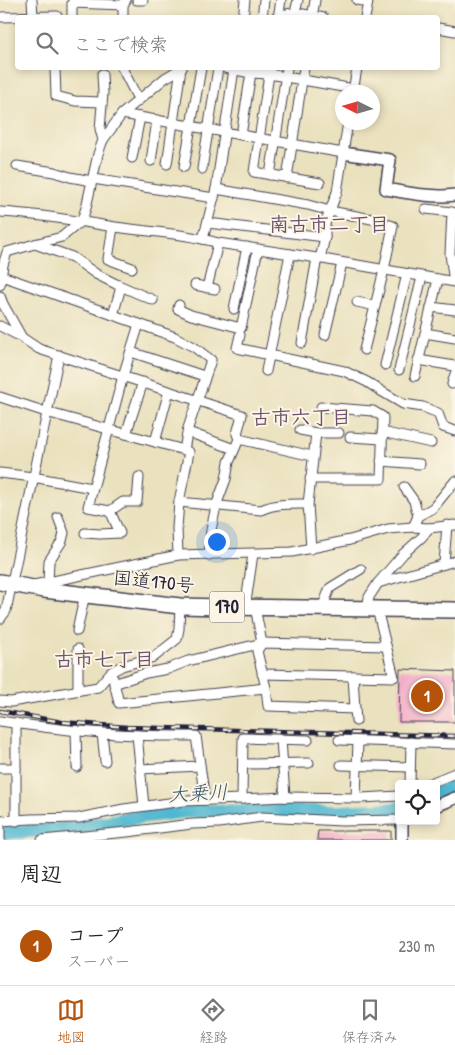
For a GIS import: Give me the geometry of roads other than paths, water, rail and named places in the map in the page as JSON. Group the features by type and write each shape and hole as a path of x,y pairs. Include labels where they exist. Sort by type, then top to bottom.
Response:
{"highway":[{"name":"国道170号","path":"6,583 46,586 85,594 180,606 455,610"}],"street":[{"path":"32,0 33,15"},
{"path":"137,0 143,0"},
{"path":"243,15 245,0"},
{"path":"262,15 264,0"},
{"path":"277,15 281,0"},
{"path":"295,15 298,0"},
{"path":"313,15 315,0"},
{"path":"357,0 368,2 366,15"},
{"path":"72,15 72,3 125,2 123,15"},
{"path":"0,17 15,17"},
{"path":"440,28 455,31"},
{"path":"55,70 56,96 75,100 102,102"},
{"path":"123,70 138,99"},
{"path":"0,397 46,412 184,450 197,400 211,360 194,347 175,337 113,314 1,280 2,264 8,252 62,237 80,222 86,208 103,140 122,114 138,99 178,70"},
{"path":"166,164 181,70"},
{"path":"184,167 202,70"},
{"path":"202,170 218,70"},
{"path":"203,239 215,193 224,132 230,70"},
{"path":"238,70 251,73 269,71 286,77 335,87"},
{"path":"270,175 287,70"},
{"path":"286,178 304,70"},
{"path":"354,85 357,70"},
{"path":"269,71 254,172 320,183"},
{"path":"241,135 251,73"},
{"path":"102,74 100,129 103,140"},
{"path":"122,114 390,160 386,189 430,196 455,196"},
{"path":"132,158 140,117"},
{"path":"151,161 157,120"},
{"path":"302,343 325,224 336,192 347,130"},
{"path":"17,166 54,172 70,177 308,205 372,219 393,226 364,350"},
{"path":"0,212 28,213 203,239 454,282 450,254 452,212 426,209"},
{"path":"208,223 324,237"},
{"path":"113,226 108,259 132,268"},
{"path":"195,285 211,289 218,243"},
{"path":"35,244 72,257 96,274 153,300"},
{"path":"234,309 247,247"},
{"path":"179,305 178,309 191,315 241,328 258,249"},
{"path":"266,371 290,254"},
{"path":"325,335 342,263"},
{"path":"385,365 408,274"},
{"path":"399,370 422,277"},
{"path":"415,376 438,279"},
{"path":"113,314 121,286"},
{"path":"0,296 21,337"},
{"path":"357,302 375,306"},
{"path":"431,307 455,310"},
{"path":"139,324 88,507 110,510 123,502 137,502 139,477"},
{"path":"395,324 410,327"},
{"path":"0,326 39,349 242,415 237,434 239,439 229,462 226,479 216,506 211,530 209,555"},
{"path":"425,333 455,338"},
{"path":"240,335 237,348 344,371 367,382 380,392 403,404 423,407 438,413 443,427 455,431"},
{"path":"130,352 204,376 204,381"},
{"path":"0,619 6,610 6,583 33,477 59,355"},
{"path":"418,360 455,366"},
{"path":"452,384 455,374"},
{"path":"126,434 143,382"},
{"path":"155,442 169,391"},
{"path":"310,479 381,479 382,417 373,411 321,407"},
{"path":"300,430 316,433 339,433"},
{"path":"188,432 234,449"},
{"path":"311,549 308,504 316,433"},
{"path":"350,437 382,436 431,443"},
{"path":"239,439 312,456"},
{"path":"178,555 177,528 179,502 189,452"},
{"path":"381,461 420,464"},
{"path":"0,473 92,488"},
{"path":"413,527 418,516 433,508 455,481"},
{"path":"404,487 414,501 418,516"},
{"path":"179,502 261,510 269,506 281,504 308,504"},
{"path":"85,533 120,533 110,510"},
{"path":"58,517 64,533 62,541 49,561 46,586 178,555 292,552 350,540 388,529 429,528 451,525 444,564"},
{"path":"262,674 394,677 386,646 369,597 378,583 403,554 429,528"},
{"path":"253,554 246,602 250,607 262,643"},
{"path":"378,583 455,561"},
{"path":"322,608 330,588 361,569"},
{"path":"78,631 85,594"},
{"path":"0,702 11,702 98,687 111,672 122,666 154,657 177,639 180,606"},
{"path":"262,643 257,651 266,688 268,706 354,709"},
{"path":"114,684 146,673 168,669 188,661 262,643 386,646"},
{"path":"78,649 78,690"},
{"path":"111,672 119,702 266,688"},
{"path":"353,676 356,721"},
{"path":"0,721 102,733 196,736 205,800"},
{"path":"16,723 16,821"},
{"path":"76,730 77,767"},
{"path":"102,733 105,761"},
{"path":"137,735 144,806"},
{"path":"242,799 243,738 308,740"},
{"path":"282,739 285,797"},
{"path":"339,740 455,744"},
{"path":"356,798 358,741"},
{"path":"410,780 411,742"},
{"path":"243,764 309,763"},
{"path":"341,765 410,767"},
{"path":"140,769 200,766"},
{"path":"0,768 16,768"},
{"path":"438,780 455,773"},
{"path":"0,821 79,818 184,801 285,797 395,797"},
{"path":"440,804 455,798"},
{"path":"42,840 262,817 395,820"},
{"path":"400,825 402,840"},
{"path":"0,827 0,840"}],"waterway":[{"name":"大乗川","path":"440,792 455,786"},
{"name":"大乗川","path":"0,833 74,828 130,818 187,811 340,812 395,809"}],"railway":[{"path":"0,711 62,722 127,727 455,736"}],"place":[{"name":"コープ","path":"427,696"}],"district":[{"name":"南古市二丁目","path":"329,224"},
{"name":"古市六丁目","path":"301,417"},
{"name":"古市七丁目","path":"104,659"}]}
